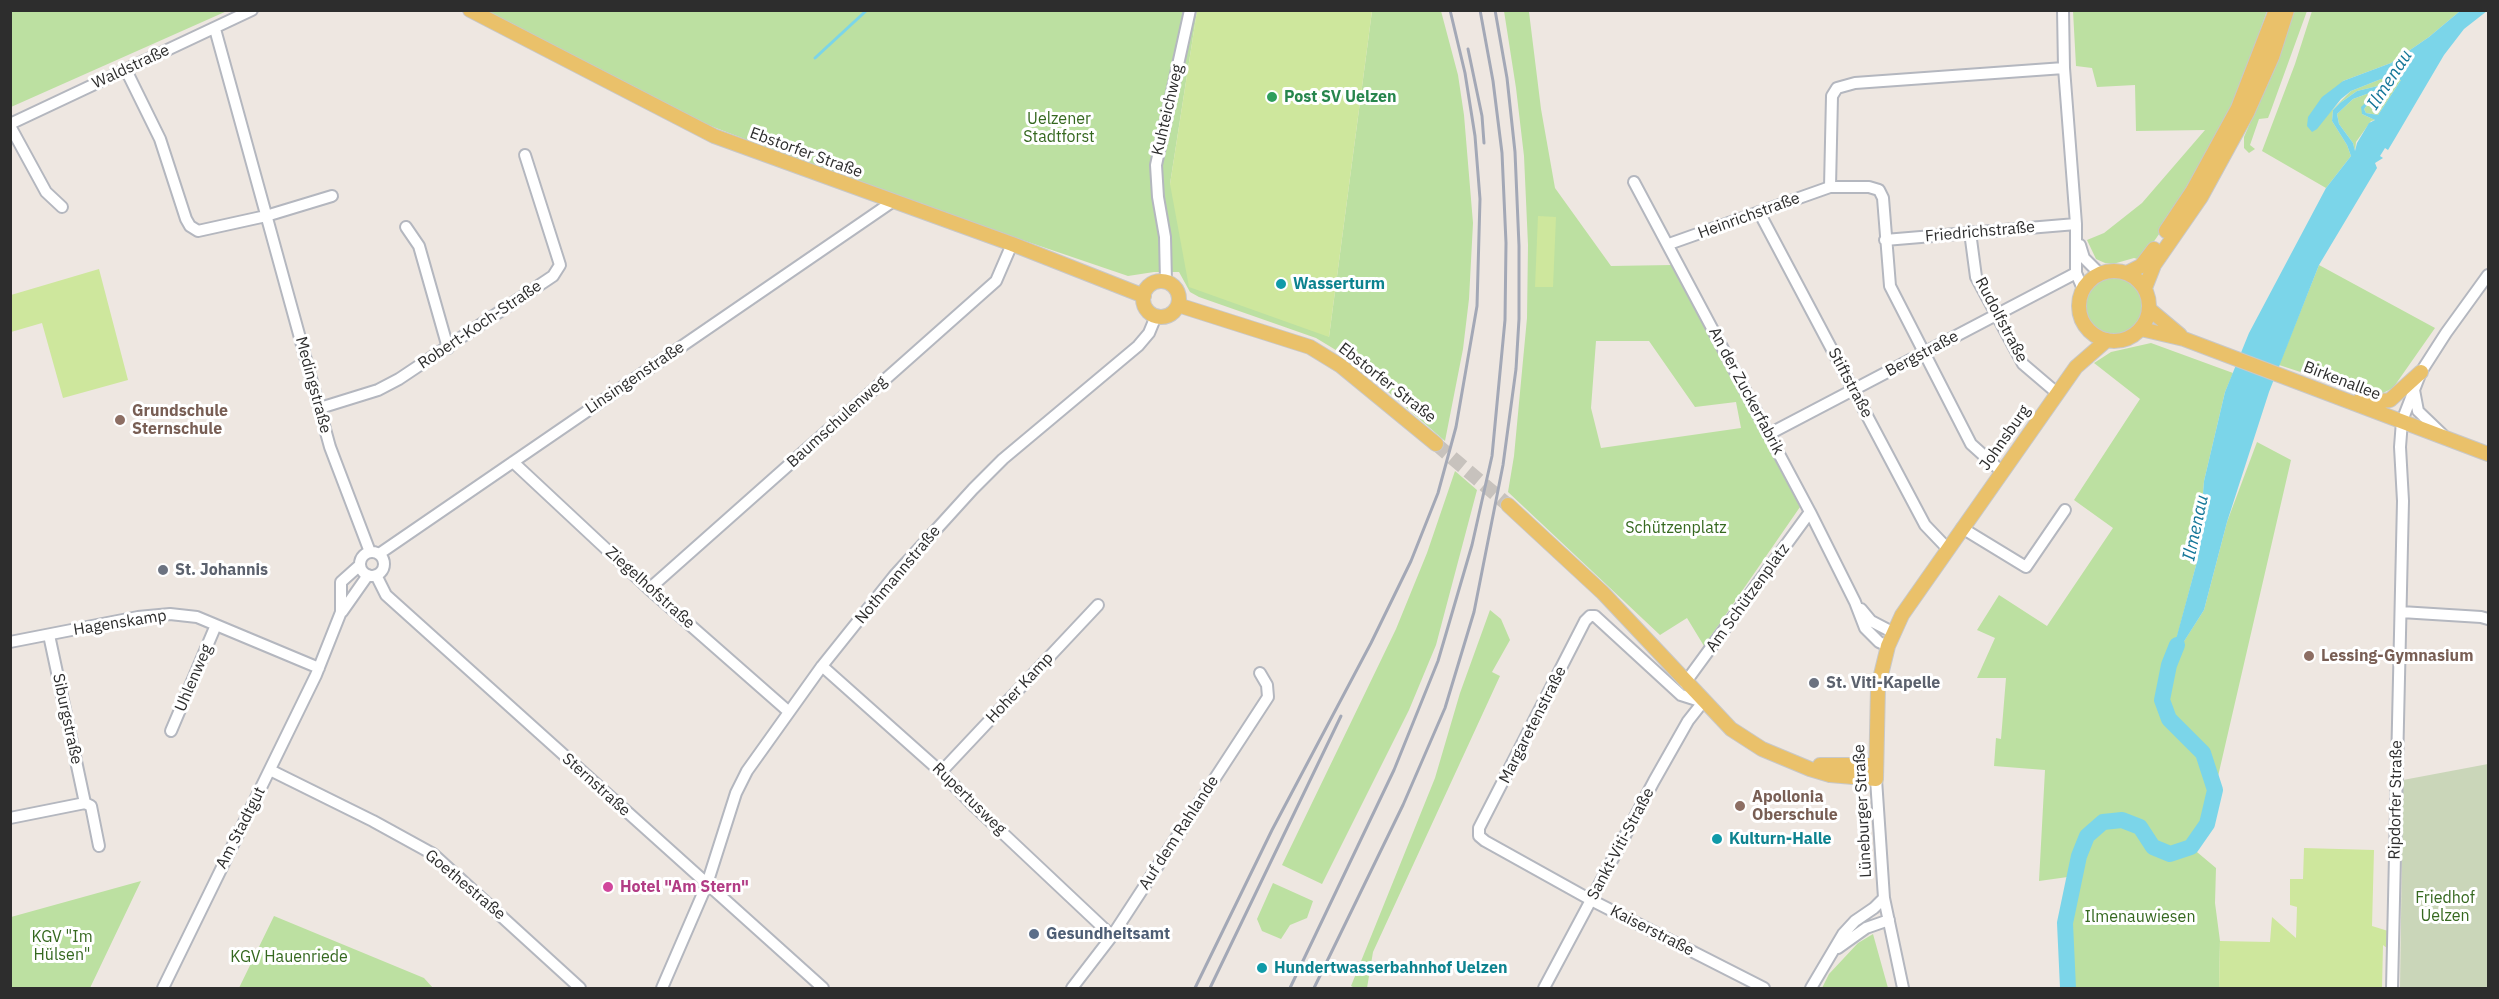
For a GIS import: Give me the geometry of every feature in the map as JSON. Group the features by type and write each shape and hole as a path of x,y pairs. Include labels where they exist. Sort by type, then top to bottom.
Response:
{"main road":[{"name":"Ebstorfer Straße","path":"470,10 686,124 892,202 1012,244 1144,296"},
{"path":"2127,273 2146,261 2192,192 2220,144 2238,108 2276,10"},
{"path":"2145,288 2127,273 2113,271 2100,274 2083,290 2079,311 2090,331 2107,340 2122,340 2141,329 2150,309 2145,288 2154,265 2201,197 2243,122 2272,57 2287,10"},
{"path":"1160,281 1166,282 1171,284 1178,293 1178,305 1169,315 1156,316 1146,308 1144,296 1149,286 1160,281"},
{"name":"Ebstorfer Straße","path":"1178,305 1289,338 1318,351 1341,366 1436,444"},
{"name":"Birkenallee","path":"2150,309 2184,339"},
{"name":"Birkenallee","path":"2141,329 2184,339 2488,454"},
{"name":"Johnsburg","path":"2076,368 2090,331"},
{"name":"Johnsburg","path":"1891,639 1902,615 1947,548 2057,393 2076,368 2107,340"},
{"path":"2340,397 2373,402 2390,400 2421,372"},
{"path":"1508,505 1603,593 1685,683 1731,729 1781,758 1876,772"},
{"name":"Lüneburger Straße","path":"1876,772 1875,705 1891,639"}],"street":[{"name":"Waldstraße","path":"10,125 252,10"},
{"name":"Kuhteichweg","path":"1166,282 1165,237 1158,197 1156,165 1190,10"},
{"path":"2063,10 2064,68 2076,224 2076,273 2083,290"},
{"name":"Medingstraße","path":"215,28 336,467 374,553"},
{"path":"1830,187 1832,96 1838,88 1855,83 2064,68"},
{"path":"126,69 160,139 186,219 190,226 198,231 266,216 332,196"},
{"path":"10,125 46,192 62,207"},
{"name":"Robert-Koch-Straße","path":"320,408 385,386 448,348 553,276 560,265 525,154"},
{"name":"An der Zuckerfabrik","path":"1634,182 1769,434 1855,602 1891,639"},
{"name":"Heinrichstraße","path":"1669,244 1830,187 1869,187 1879,190 1883,198 1885,240"},
{"name":"Linsingenstraße","path":"374,553 513,462 892,202"},
{"name":"Stiftstraße","path":"1759,212 1925,525 1947,548"},
{"path":"2076,224 2084,258 2100,274"},
{"name":"Friedrichstraße","path":"1885,240 2076,224"},
{"path":"406,227 419,246 448,348"},
{"name":"Rudolfstraße","path":"1970,232 1976,278 2023,364 2057,393"},
{"path":"1885,240 1890,286 1971,444 2001,471"},
{"name":"Baumschulenweg","path":"649,589 996,281 1012,244"},
{"name":"Bergstraße","path":"1769,434 2076,273"},
{"name":"Ripdorfer Straße","path":"2392,988 2403,501 2400,447 2402,421 2421,372 2488,275"},
{"name":"Nothmannstraße","path":"662,988 706,884 736,793 747,771 822,666 894,576 973,489 1003,459 1138,346 1149,333 1156,316"},
{"path":"2414,389 2418,411 2448,439"},
{"name":"Ziegelhofstraße","path":"513,462 649,589 789,712"},
{"path":"1962,528 2026,567 2065,510"},
{"name":"Am Schützenplatz","path":"1685,683 1810,512"},
{"path":"374,553 384,564 382,571 372,575 341,612 341,582 360,565 363,555 374,553"},
{"path":"360,565 362,571 372,575"},
{"name":"Sternstraße","path":"372,575 387,595 823,988"},
{"name":"Hoher Kamp","path":"941,772 1098,605"},
{"name":"Am Stadtgut","path":"163,988 319,668 341,612"},
{"path":"2401,612 2481,616 2488,619"},
{"name":"Hagenskamp","path":"10,642 138,616 170,614 197,617 319,668"},
{"name":"Margaretenstraße","path":"1479,836 1479,828 1585,621 1590,616 1600,619 1681,695 1703,702"},
{"name":"Uhlenweg","path":"171,731 216,625"},
{"name":"Siburgstraße","path":"49,634 85,803 92,806 99,846"},
{"name":"Rupertusweg","path":"822,666 941,772 1112,936"},
{"name":"Auf dem Rahlande","path":"1072,988 1112,936 1268,697 1267,685 1260,673"},
{"name":"Sankt-Viti-Straße","path":"1544,988 1677,741 1703,702"},
{"name":"Goethestraße","path":"270,770 373,821 433,855 580,988"},
{"name":"Lüneburger Straße","path":"1876,772 1884,898 1903,988"},
{"path":"10,818 85,803"},
{"name":"Kaiserstraße","path":"1479,836 1591,900 1764,988"},
{"path":"1811,988 1850,926 1884,898"},
{"path":"1833,952 1866,928 1889,920"}],"green space":[{"path":"11,10 227,10 227,11 11,107"},
{"name":"Uelzener Stadtforst","path":"486,11 1197,11 1170,184 1329,337 1372,11 1441,11 1458,75 1464,115 1473,223 1469,299 1463,349 1445,441 1349,358 1316,338 1199,297 1190,292 1179,272 1154,272 1128,276 893,196 690,118"},
{"name":"Post SV Uelzen","path":"1197,11 1372,11 1329,337 1189,287 1170,184"},
{"name":"Schützenplatz","path":"1504,11 1529,12 1541,109 1555,188 1611,266 1672,265 1800,507 1704,646 1687,618 1660,635 1508,492 1514,456 1527,318 1528,245 1524,156","holes":["1596,341 1649,341 1695,407 1736,402 1741,428 1601,448 1591,408"]},
{"path":"2073,11 2267,11 2235,101 2210,151 2186,189 2180,204 2141,260 2134,258 2113,264 2105,263 2096,259 2087,240 2104,233 2142,203 2205,130 2136,131 2135,85 2097,87 2092,68 2076,66"},
{"path":"2294,11 2307,11 2268,118 2259,119 2250,145 2255,149 2249,153 2244,148 2244,137 2279,56"},
{"path":"2312,11 2460,11 2429,37 2391,63 2343,81 2323,119 2351,91 2381,79 2401,80 2378,115 2366,113 2364,109 2383,94 2382,85 2357,91 2333,110 2332,121 2351,156 2326,188 2262,151 2295,64"},
{"path":"2380,89 2368,99 2362,114 2375,120 2371,121 2356,142 2355,151 2353,143 2339,124 2337,114 2353,99"},
{"path":"1538,216 1556,217 1553,287 1535,287"},
{"path":"2319,265 2435,328 2393,388 2381,394 2368,394 2279,365"},
{"path":"99,269 128,380 63,398 42,323 11,332 11,295"},
{"path":"2108,278 2120,278 2135,286 2143,301 2143,313 2135,328 2120,336 2108,336 2093,328 2085,313 2085,301 2093,286"},
{"name":"Ilmenauwiesen","path":"2151,343 2233,373 2225,392 2204,481 2198,558 2170,663 2204,610 2227,522 2257,442 2291,460 2207,824 2191,847 2216,868 2215,903 2220,941 2219,988 2068,988 2065,923 2075,876 2039,881 2045,770 1994,766 1996,738 2001,739 2006,678 1977,678 1995,638 1977,630 1999,595 2047,626 2113,528 2074,500 2140,399 2094,363 2111,352"},
{"path":"1455,471 1477,490 1436,645 1409,710 1322,884 1282,865 1396,629 1427,553"},
{"path":"1490,610 1501,619 1510,640 1492,672 1500,676 1373,952 1367,988 1355,988 1351,986 1435,778 1460,693"},
{"name":"Friedhof Uelzen","path":"2488,764 2488,988 2400,988 2403,780"},
{"path":"2304,848 2374,850 2372,926 2388,931 2388,949 2383,945 2382,988 2219,988 2220,941 2270,942 2272,917 2296,938 2297,907 2290,905 2290,879 2303,879"},
{"name":"KGV \"Im Hülsen\"","path":"141,881 90,988 11,988 11,917"},
{"path":"1273,883 1313,901 1307,918 1290,925 1281,939 1262,931 1257,919"},
{"name":"KGV Hauenriede","path":"274,916 424,978 433,988 239,988"},
{"path":"1873,934 1888,988 1822,988 1829,974 1858,943"}],"water":[{"path":"2460,11 2487,11 2464,29 2444,55 2388,150 2385,148 2380,156 2383,158 2375,163 2377,168 2319,265 2269,392 2227,522 2204,610 2169,665 2198,558 2204,481 2225,392 2249,333 2326,188 2351,156 2332,121 2333,110 2357,91 2382,85 2387,87 2387,90 2364,109 2366,113 2378,115 2401,80 2381,79 2351,91 2312,132 2307,126 2308,117 2322,97 2343,81 2391,63 2429,37","holes":["2380,89 2361,107 2362,114 2375,120 2369,123 2355,151 2353,143 2339,124 2337,114 2353,99"]}],"waterway":[{"path":"815,58 867,10"},
{"name":"Ilmenau","path":"2068,988 2065,923 2079,856 2087,836 2103,822 2122,820 2140,827 2153,847 2170,854 2191,847 2207,824 2215,790 2203,753 2169,719 2162,700 2169,665 2177,645"}],"tunnel":[{"path":"1436,444 1508,505"}],"railway":[{"path":"1195,988 1272,830 1371,643 1411,561 1438,493 1456,427 1477,306 1480,199 1475,136 1465,73 1450,10"},
{"path":"1290,988 1394,770 1438,661 1472,545 1492,456 1505,320 1506,243 1502,153 1493,81 1480,10"},
{"path":"1314,988 1403,805 1445,708 1474,612 1503,465 1516,369 1519,246 1515,152 1507,78 1495,10"},
{"path":"1468,49 1482,116 1484,143"},
{"path":"1210,988 1341,716"}],"place":[{"name":"Post SV Uelzen","path":"1272,97"},
{"name":"Wasserturm","path":"1281,284"},
{"name":"Grundschule Sternschule","path":"120,420"},
{"name":"St. Johannis","path":"163,570"},
{"name":"Lessing-Gymnasium","path":"2309,656"},
{"name":"St. Viti-Kapelle","path":"1814,683"},
{"name":"Apollonia Oberschule","path":"1740,806"},
{"name":"Kulturn-Halle","path":"1717,839"},
{"name":"Hotel \"Am Stern\"","path":"608,887"},
{"name":"Gesundheitsamt","path":"1034,934"},
{"name":"Hundertwasserbahnhof Uelzen","path":"1262,968"}]}
